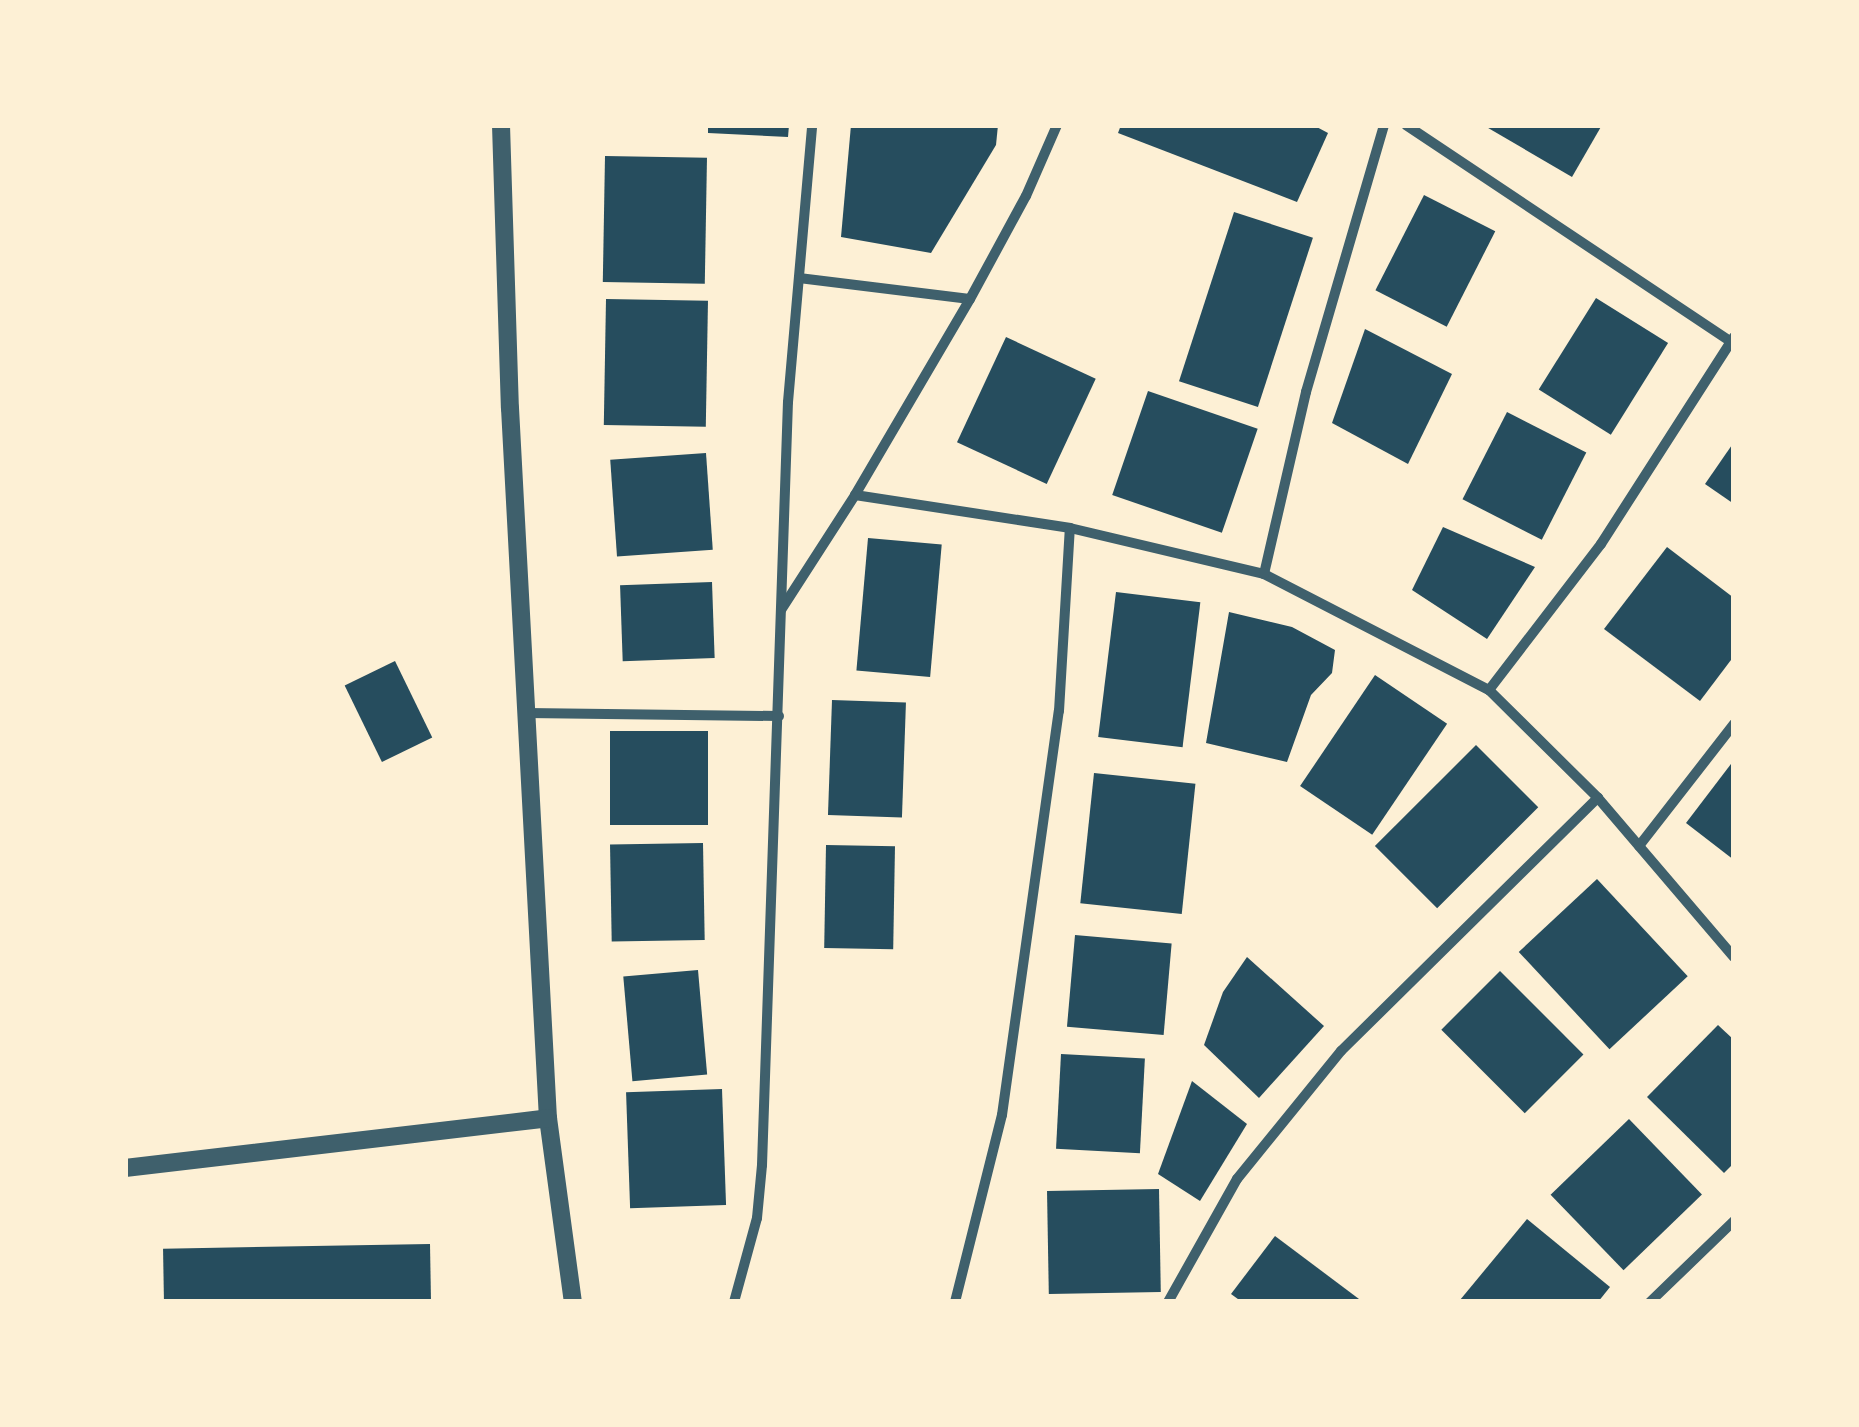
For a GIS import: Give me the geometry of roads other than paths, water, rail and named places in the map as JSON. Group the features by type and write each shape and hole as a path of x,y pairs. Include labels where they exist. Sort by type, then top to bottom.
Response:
{"street":[{"path":"501,125 548,1118 573,1302"},
{"path":"734,1302 754,1233 762,1165 788,402 812,125"},
{"path":"780,610 856,495 970,299 1026,196 1057,125"},
{"path":"1264,574 1306,392 1384,125"},
{"path":"1406,125 1732,341 1601,544 1489,690"},
{"path":"799,278 970,299"},
{"path":"856,495 1070,528 1264,574 1489,690 1598,798 1734,957"},
{"path":"955,1302 1002,1115 1060,712 1070,528"},
{"path":"527,712 779,716"},
{"path":"1639,846 1734,724"},
{"path":"1168,1302 1237,1179 1341,1051 1598,798"},
{"path":"125,1168 548,1118"},
{"path":"1650,1302 1734,1221"}]}
